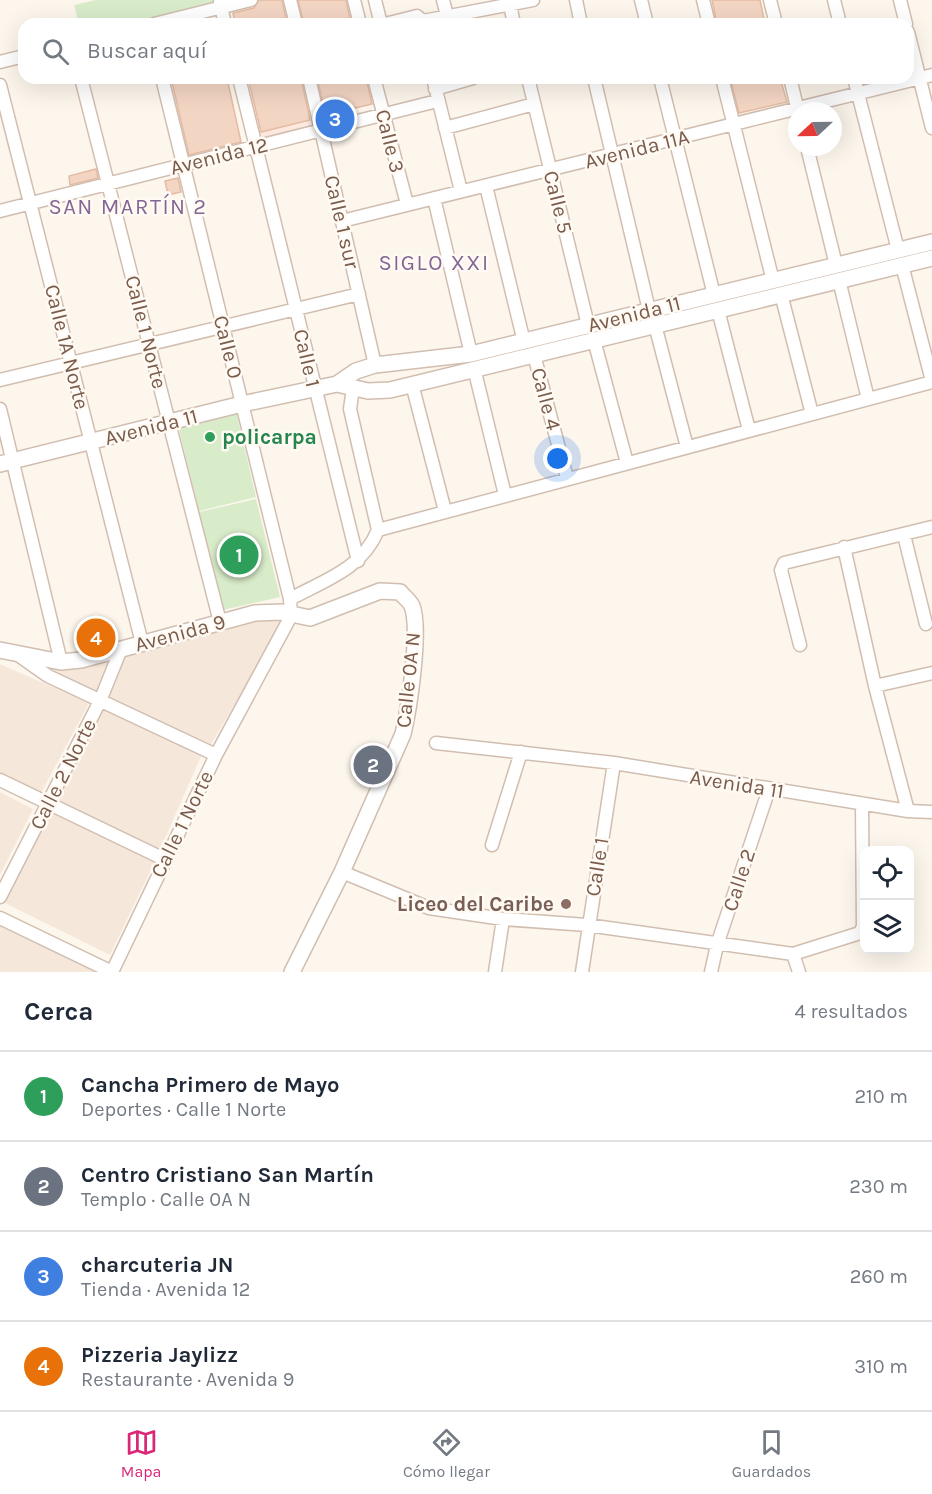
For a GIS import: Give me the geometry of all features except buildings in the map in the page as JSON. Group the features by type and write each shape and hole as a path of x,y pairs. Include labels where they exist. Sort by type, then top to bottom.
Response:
{"street":[{"path":"174,18 220,4 251,0"},
{"path":"290,0 294,18"},
{"path":"354,0 358,18"},
{"path":"375,0 381,18"},
{"path":"443,0 447,16"},
{"path":"439,18 533,0"},
{"path":"576,0 580,18"},
{"path":"641,0 646,18"},
{"path":"703,0 708,18"},
{"path":"770,0 774,18"},
{"path":"834,0 838,18"},
{"path":"900,0 904,18"},
{"path":"509,3 513,18"},
{"path":"914,47 926,77 932,128"},
{"path":"0,62 18,58"},
{"name":"Calle 1 Norte","path":"83,84 220,622"},
{"name":"Calle 0","path":"163,84 290,599 291,616"},
{"name":"Calle 1","path":"240,84 358,561"},
{"name":"Calle 1 sur","path":"310,84 375,365"},
{"name":"Calle 3","path":"376,84 406,204"},
{"name":"Avenida 12","path":"0,211 383,114 435,89 452,84"},
{"name":"Calle 5","path":"529,84 591,332 627,463"},
{"path":"595,84 649,310"},
{"path":"661,84 749,430"},
{"path":"724,84 773,281"},
{"path":"792,84 796,102"},
{"path":"378,530 932,381 855,84"},
{"name":"Avenida 11A","path":"830,102 900,84"},
{"name":"Calle 1A Norte","path":"0,85 142,643"},
{"path":"435,89 461,191"},
{"path":"445,128 534,104"},
{"name":"Avenida 11A","path":"342,221 788,112"},
{"path":"809,156 836,265"},
{"name":"Calle 4","path":"486,186 524,342"},
{"path":"434,198 505,495"},
{"name":"Avenida 11","path":"6,462 242,404 337,384 356,371 375,365 473,361 534,355 649,310 781,294 839,280 900,258 932,242"},
{"name":"Avenida 11","path":"337,384 353,388 390,390 524,342 655,325 773,281 836,265 900,258 932,258"},
{"path":"839,280 868,399"},
{"path":"0,380 359,294"},
{"path":"781,294 812,414"},
{"path":"655,325 687,447"},
{"name":"Calle 4","path":"534,355 567,478"},
{"path":"412,384 445,511"},
{"path":"290,599 358,561 371,548 378,530 350,409 353,388"},
{"path":"0,409 6,462 61,662"},
{"path":"801,645 781,570 784,563 932,527"},
{"path":"904,535 926,624"},
{"path":"844,547 875,687 908,811"},
{"name":"Calle 0A N","path":"291,616 310,618 381,591 400,592 412,605 415,629 408,715 403,734 342,872 292,972"},
{"name":"Avenida 9","path":"6,651 61,662 81,660 255,613 282,612 291,616"},
{"name":"Calle 1 Norte","path":"112,972 164,859 216,755 291,616"},
{"name":"Calle 2 Norte","path":"0,897 100,701 121,649"},
{"path":"6,651 48,676 216,755"},
{"path":"875,687 932,673"},
{"name":"Avenida 11","path":"436,743 614,763 862,804 932,812"},
{"path":"492,845 521,752"},
{"name":"Calle 1","path":"582,972 587,925 614,763"},
{"path":"0,780 164,859"},
{"name":"Calle 2","path":"711,972 717,945 769,789"},
{"path":"342,872 429,908 503,919 587,925 793,954 860,933 863,926 862,804"},
{"path":"0,918 112,972"},
{"path":"495,972 503,919"},
{"path":"793,954 799,972"}],"shaded area":[{"path":"313,119 316,131 263,144 260,132"},
{"path":"257,614 286,618 211,744 107,698 126,652"},
{"path":"114,654 95,693 26,659"},
{"path":"0,664 89,703 40,795 0,775"},
{"path":"102,705 202,754 159,852 51,800"},
{"path":"0,792 33,809 0,875"},
{"path":"47,810 156,859 110,955 3,902"},
{"path":"0,923 99,972 0,972"}],"green space":[{"path":"96,0 216,0 217,2 154,18 77,18 74,5"},
{"path":"236,411 256,497 199,511 178,425"},
{"path":"256,499 280,597 223,610 199,512"}],"place":[{"name":"charcuteria JN","path":"335,119"},
{"name":"policarpa","path":"210,437"},
{"name":"Cancha Primero de Mayo","path":"239,555"},
{"name":"Pizzeria Jaylizz","path":"96,638"},
{"name":"Centro Cristiano San Martín","path":"373,765"},
{"name":"Liceo del Caribe","path":"566,904"}],"district":[{"name":"SAN MARTÍN 2","path":"128,207"},
{"name":"SIGLO XXI","path":"434,263"}]}
